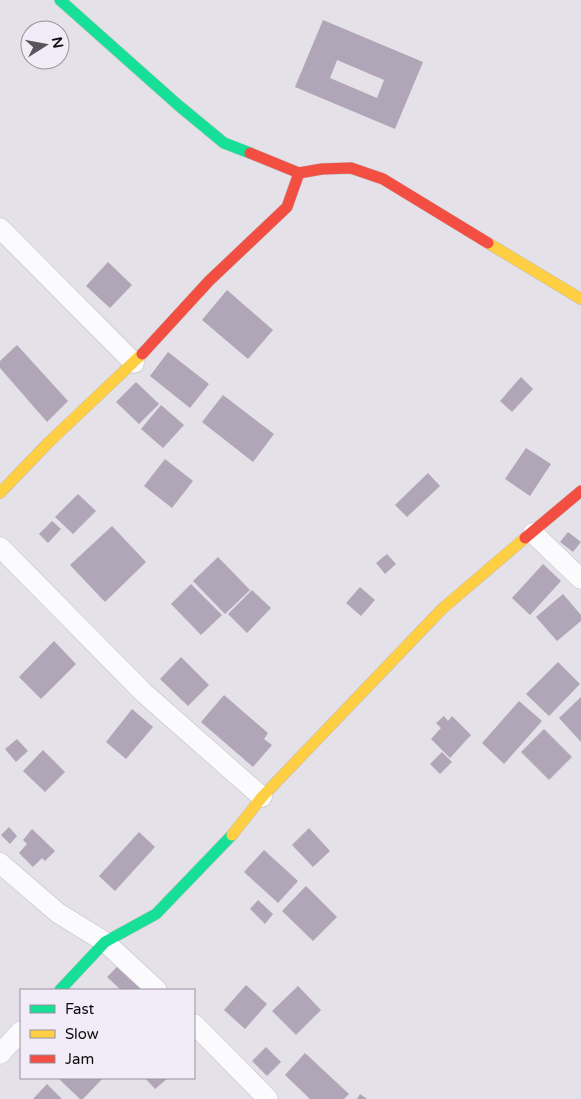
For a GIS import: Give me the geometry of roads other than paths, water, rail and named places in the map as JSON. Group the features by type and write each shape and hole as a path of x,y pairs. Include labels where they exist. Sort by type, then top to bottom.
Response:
{"street":[{"path":"60,0 104,36 178,105 224,143 298,173 322,169 351,168 384,179 581,298"},
{"path":"0,493 48,443 134,363 209,281 287,207 298,173"},
{"path":"0,228 134,363"},
{"path":"61,989 105,942 156,914 230,838 262,797 442,609 581,491"},
{"path":"533,533 581,579"},
{"path":"0,547 144,693 262,797"},
{"path":"0,863 58,913 105,942 156,989"},
{"path":"195,1025 268,1099"},
{"path":"0,1054 20,1032"}]}
